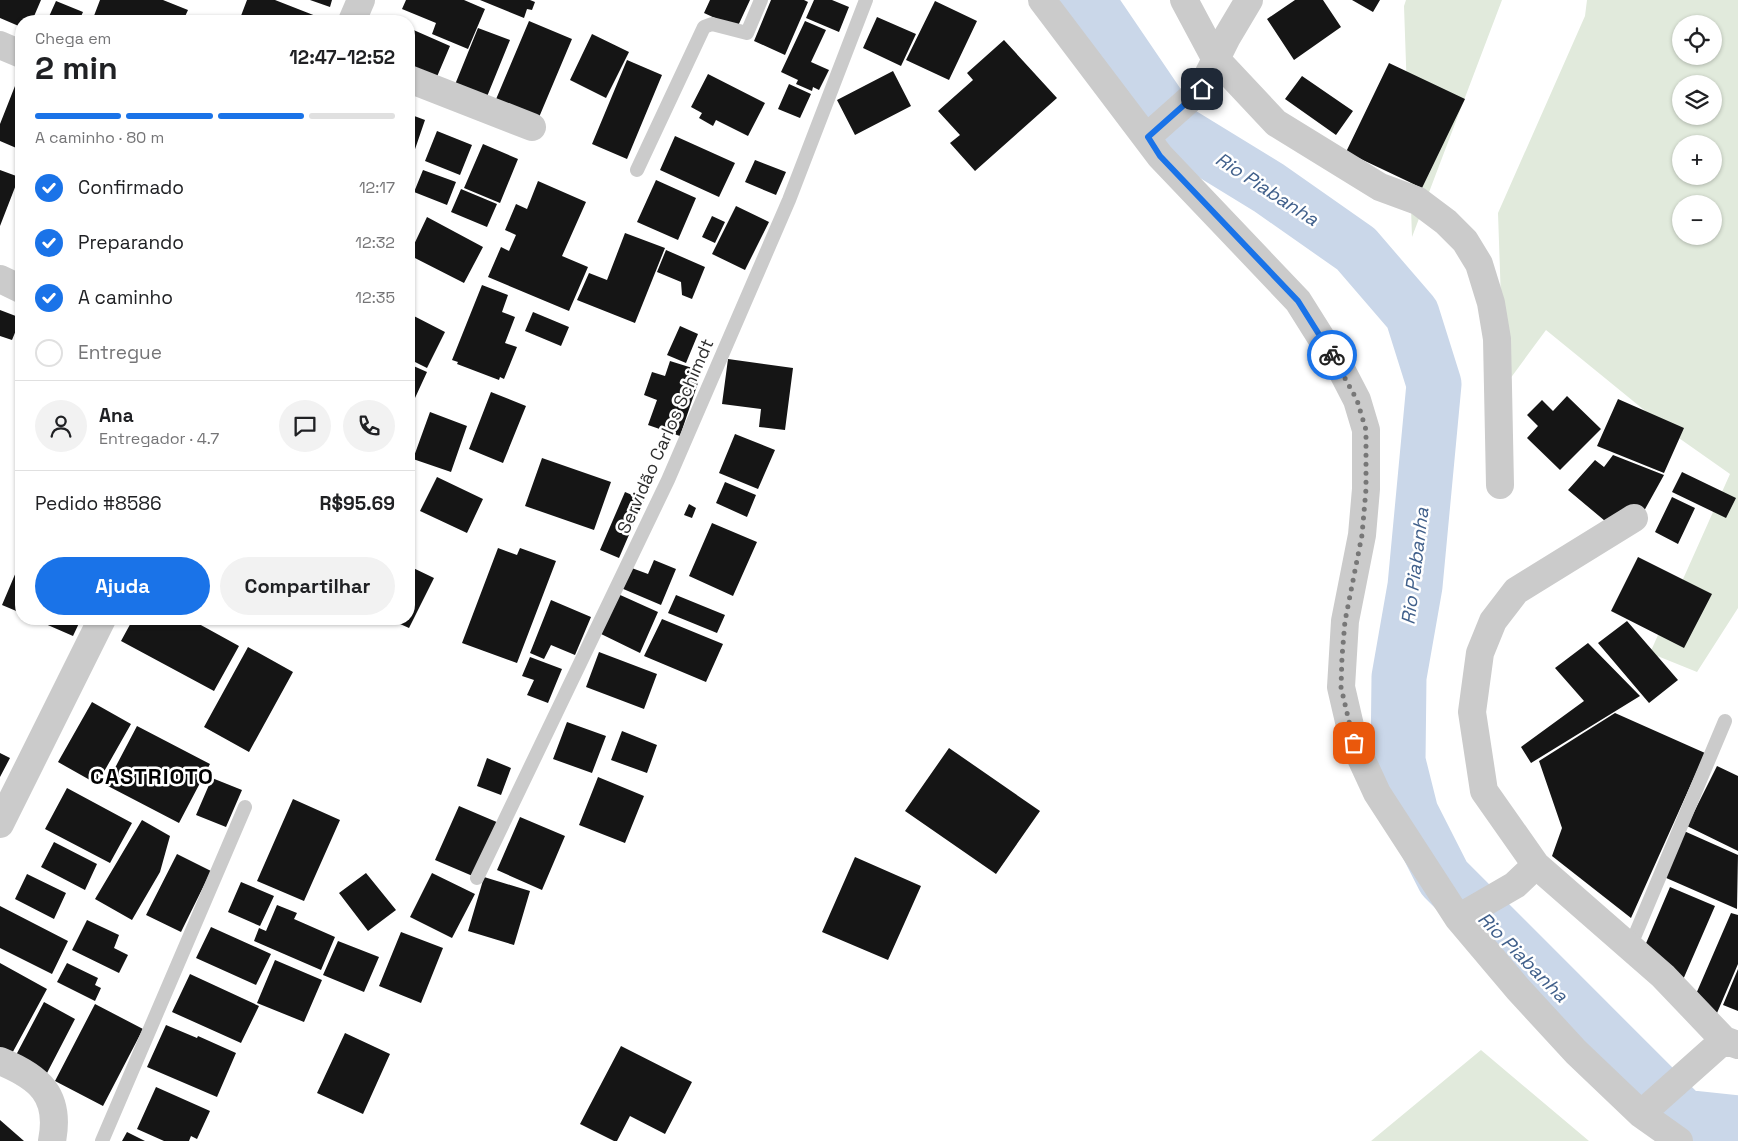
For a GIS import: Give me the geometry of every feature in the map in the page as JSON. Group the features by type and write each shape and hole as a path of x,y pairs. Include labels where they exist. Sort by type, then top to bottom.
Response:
{"street":[{"path":"355,15 361,0"},
{"path":"1042,0 1150,135 1160,156 1298,301 1342,371 1357,400 1366,430 1366,489 1362,535 1345,621 1341,687 1354,743 1377,793 1463,915 1576,1052 1646,1110 1679,1141"},
{"path":"1184,0 1216,58 1276,123 1380,187 1418,201 1446,222 1464,241 1479,264 1491,303 1497,339 1500,485"},
{"path":"1150,135 1202,89 1216,58 1249,0"},
{"path":"0,45 15,51"},
{"path":"415,81 532,127"},
{"path":"0,279 15,286"},
{"path":"1634,518 1516,591 1493,621 1480,652 1472,712 1484,791 1536,865 1664,976 1731,1043 1703,1060 1646,1110"},
{"path":"0,824 99,625"},
{"path":"1463,915 1515,884 1536,865"},
{"path":"0,1061 28,1074 41,1085 50,1100 54,1119 52,1141"}],"lane":[{"path":"637,170 704,27 712,24 747,33 761,0"},
{"name":"Servidão Carlos Schimdt","path":"478,878 672,471 789,200 866,0"},
{"path":"1630,946 1725,721"},
{"path":"102,1141 245,807"}],"shaded area":[{"path":"1406,0 1502,0 1412,237 1404,6"},
{"path":"1587,0 1738,0 1738,608 1697,672 1650,653 1730,474 1676,436 1546,330 1504,387 1498,213 1585,16"},
{"path":"1481,1050 1589,1141 1371,1141"}],"building":[{"path":"0,0 41,0 35,15 15,15 15,24 0,18"},
{"path":"100,0 163,0 188,10 186,15 94,15"},
{"path":"247,0 275,0 313,15 241,15"},
{"path":"310,0 332,0 330,7"},
{"path":"406,0 464,0 485,9 468,49 432,34 436,23 402,9"},
{"path":"480,0 530,0 535,2 532,10 527,9 524,18"},
{"path":"710,0 750,0 737,28 704,13"},
{"path":"771,0 804,0 808,2 785,55 754,41"},
{"path":"814,0 832,0 849,7 839,32 806,18"},
{"path":"1295,0 1323,0 1341,27 1294,60 1267,19"},
{"path":"1352,0 1380,0 1373,12"},
{"path":"56,1 83,12 82,15 50,15"},
{"path":"935,1 977,21 949,80 906,60"},
{"path":"877,17 916,34 901,66 863,48"},
{"path":"529,21 572,39 537,122 494,104"},
{"path":"805,21 826,30 811,62 829,70 819,90 813,87 812,91 796,84 798,80 781,72"},
{"path":"478,28 510,40 486,99 454,87"},
{"path":"415,31 450,46 436,79 415,70"},
{"path":"592,34 629,52 606,98 570,80"},
{"path":"1004,40 1057,98 975,171 950,143 960,135 938,111 973,80 967,73"},
{"path":"627,60 662,75 627,159 592,144"},
{"path":"1389,63 1465,99 1422,188 1346,152"},
{"path":"893,71 911,106 855,135 837,100"},
{"path":"708,74 765,103 748,136 716,120 713,126 699,118 702,113 691,107"},
{"path":"1302,76 1353,111 1336,135 1285,99"},
{"path":"789,84 811,94 800,118 778,109"},
{"path":"15,86 15,147 0,141 0,124"},
{"path":"415,116 425,120 415,149"},
{"path":"437,131 472,145 460,175 425,161"},
{"path":"675,136 735,163 719,197 660,170"},
{"path":"483,144 518,159 500,203 464,188"},
{"path":"755,160 786,172 776,195 745,182"},
{"path":"0,170 15,176 15,187 0,226"},
{"path":"423,170 456,182 447,205 415,192"},
{"path":"656,180 696,198 678,240 637,222"},
{"path":"538,181 586,202 562,256 588,267 569,311 488,277 501,247 509,251 516,235 505,230 516,204 527,209"},
{"path":"461,189 497,204 487,227 451,212"},
{"path":"736,206 769,222 745,270 712,254"},
{"path":"712,216 725,222 715,243 702,237"},
{"path":"427,217 483,247 464,283 415,258 415,242"},
{"path":"625,233 665,248 635,323 577,300 589,273 607,280"},
{"path":"666,250 705,267 692,299 682,295 681,282 657,272"},
{"path":"482,285 508,295 502,312 515,317 505,343 517,347 504,379 500,377 499,380 457,364 458,362 452,360"},
{"path":"0,310 15,316 15,333 12,340 0,336"},
{"path":"533,312 569,327 561,346 525,331"},
{"path":"415,317 445,332 427,368 415,362"},
{"path":"680,326 698,334 686,363 667,355"},
{"path":"728,359 793,368 785,430 759,427 761,409 722,404"},
{"path":"670,361 702,371 680,436 648,425 657,400 644,395 652,372 665,376"},
{"path":"415,367 427,372 415,398"},
{"path":"491,392 526,406 503,463 469,449"},
{"path":"1567,396 1601,429 1560,470 1527,438 1538,426 1527,415 1542,400 1553,411"},
{"path":"1618,399 1684,428 1664,473 1597,446"},
{"path":"430,412 467,426 451,472 415,460 415,453"},
{"path":"735,434 775,450 758,489 719,473"},
{"path":"1613,455 1664,475 1644,511 1611,526 1568,490 1595,460 1604,467"},
{"path":"542,458 611,482 594,530 525,506"},
{"path":"1682,472 1736,498 1726,518 1672,492"},
{"path":"437,477 483,499 467,533 420,511"},
{"path":"725,482 756,495 747,517 716,503"},
{"path":"625,492 644,500 619,558 600,550"},
{"path":"1672,497 1695,508 1678,544 1655,532"},
{"path":"689,504 696,508 692,518 684,515"},
{"path":"712,523 757,542 733,596 689,576"},
{"path":"498,548 517,555 520,548 556,561 517,663 462,643"},
{"path":"1638,557 1712,594 1684,648 1611,611"},
{"path":"654,560 676,569 661,605 621,588 629,567 648,574"},
{"path":"415,569 434,578 415,616"},
{"path":"15,574 15,610 2,605"},
{"path":"618,594 658,612 640,653 599,633"},
{"path":"676,595 725,615 717,633 668,613"},
{"path":"551,600 591,617 575,655 551,645 544,659 530,653"},
{"path":"662,619 723,644 706,682 644,656"},
{"path":"1627,621 1678,680 1649,703 1598,643"},
{"path":"48,625 78,625 73,636"},
{"path":"130,625 201,625 239,646 214,691 121,641"},
{"path":"1588,643 1640,696 1531,763 1521,747 1584,701 1555,668"},
{"path":"248,647 293,672 249,752 204,727"},
{"path":"599,652 657,674 644,709 586,687"},
{"path":"530,657 562,669 548,703 527,695 534,680 522,676"},
{"path":"92,702 131,724 97,784 58,762"},
{"path":"1615,713 1705,753 1631,918 1552,856 1562,828 1539,761"},
{"path":"567,722 606,736 592,773 553,759"},
{"path":"137,726 210,764 179,823 106,785"},
{"path":"622,731 657,745 647,773 611,760"},
{"path":"949,748 1040,811 996,874 905,811"},
{"path":"0,753 10,758 0,777"},
{"path":"487,758 511,768 501,795 477,786"},
{"path":"1717,766 1738,776 1738,851 1687,826"},
{"path":"598,777 644,796 625,843 579,825"},
{"path":"212,778 242,790 226,827 196,815"},
{"path":"67,788 132,823 110,863 45,829"},
{"path":"293,799 340,820 304,901 257,881"},
{"path":"459,806 499,823 475,877 435,860"},
{"path":"520,817 565,836 542,890 497,870"},
{"path":"142,820 170,836 160,872 132,920 95,899"},
{"path":"1684,831 1738,855 1737,909 1664,877"},
{"path":"54,842 97,864 85,890 41,867"},
{"path":"177,854 211,871 181,932 146,915"},
{"path":"855,857 921,886 888,960 822,932"},
{"path":"366,873 396,910 368,931 339,893"},
{"path":"432,873 475,894 452,938 410,917"},
{"path":"27,874 66,893 54,919 15,899"},
{"path":"484,877 530,891 514,945 468,931"},
{"path":"241,882 274,896 260,926 228,912"},
{"path":"1670,887 1715,906 1682,982 1644,948"},
{"path":"277,905 297,913 294,919 335,937 321,970 254,941 259,928 266,931"},
{"path":"0,906 68,941 52,974 0,948"},
{"path":"1731,913 1738,915 1738,964 1717,1013 1696,994"},
{"path":"87,920 119,935 114,948 128,955 119,973 72,950"},
{"path":"211,927 271,954 256,985 196,958"},
{"path":"401,932 443,948 421,1003 379,986"},
{"path":"338,941 379,957 364,992 323,975"},
{"path":"275,960 322,980 304,1022 257,1003"},
{"path":"0,963 47,989 9,1059 0,1054"},
{"path":"67,963 98,978 95,985 101,988 95,1001 57,982"},
{"path":"1738,969 1738,1011 1723,1005"},
{"path":"190,974 259,1006 241,1043 172,1012"},
{"path":"44,1002 75,1019 47,1073 15,1057"},
{"path":"95,1004 143,1029 103,1106 55,1081"},
{"path":"166,1025 197,1038 198,1036 236,1053 217,1097 147,1067"},
{"path":"345,1033 390,1054 363,1114 317,1093"},
{"path":"621,1046 692,1082 665,1134 630,1116 617,1141 580,1124"},
{"path":"156,1087 210,1111 197,1139 191,1136 189,1141 164,1141 137,1129"},
{"path":"0,1120 24,1141 0,1141"},
{"path":"127,1132 145,1141 122,1141"}],"waterway":[{"name":"Rio Piabanha","path":"1087,0 1176,131 1269,188 1356,249 1412,314 1434,384 1415,586 1399,677 1398,761 1411,813 1444,878 1683,1117 1738,1123"}],"way so far":[{"path":"1332,355 1357,400 1366,430 1366,489 1362,535 1345,621 1342,657 1341,687 1354,743"}],"district":[{"name":"CASTRIOTO","path":"152,776"}],"route":[{"path":"1202,89 1148,137 1160,156 1298,301 1332,355"}]}
